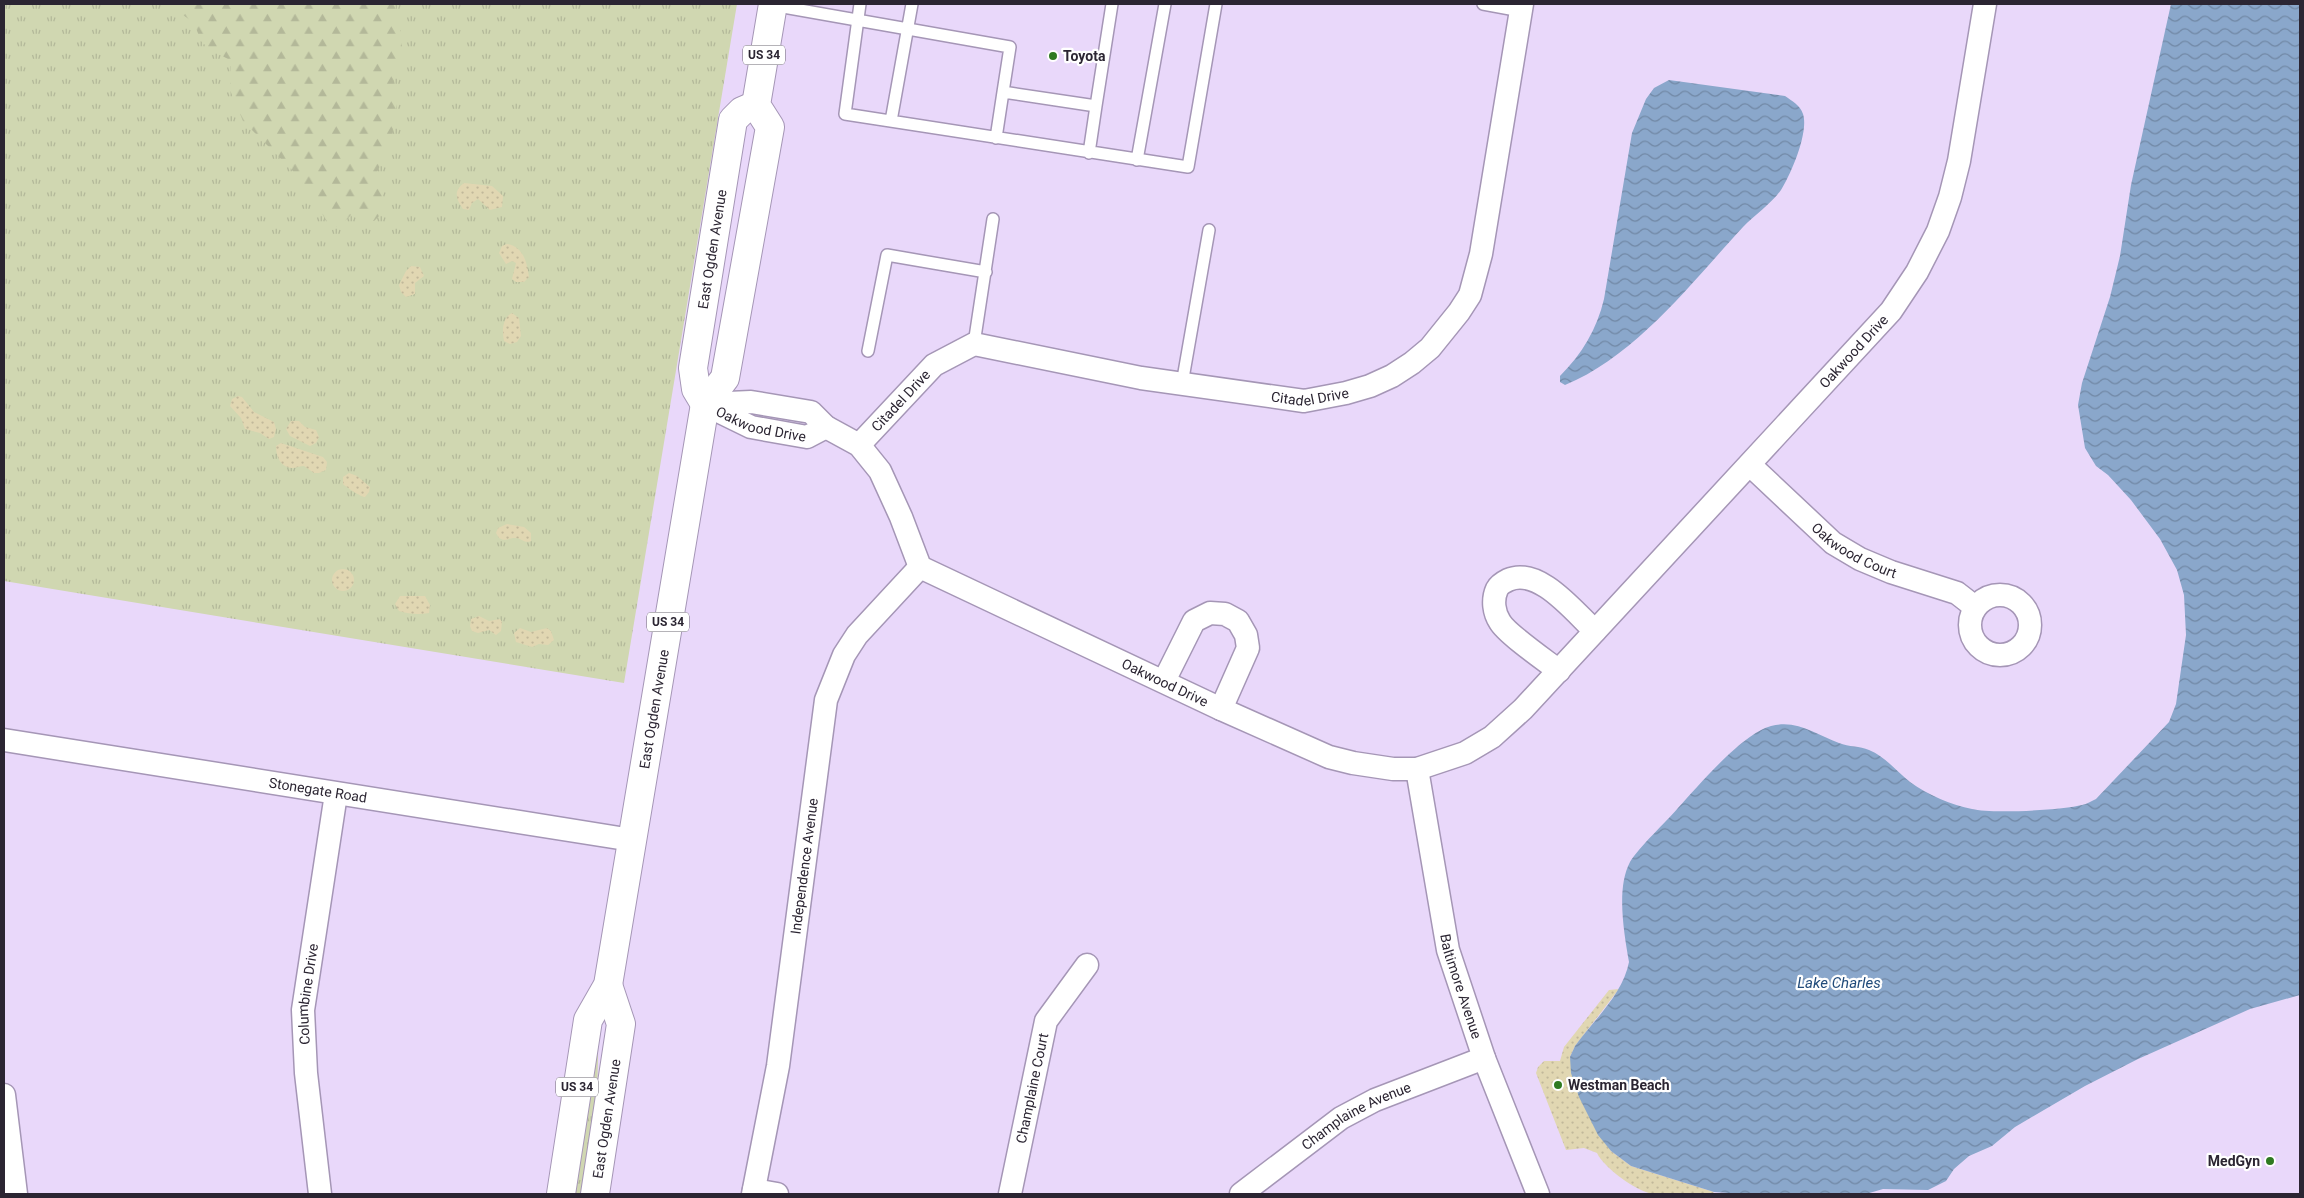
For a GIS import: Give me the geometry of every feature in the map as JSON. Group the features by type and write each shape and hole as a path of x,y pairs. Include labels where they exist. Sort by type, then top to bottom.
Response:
{"main road":[{"name":"US 34","path":"756,106 773,4"},
{"name":"East Ogden Avenue","path":"561,1194 588,1020 608,984 704,404 725,378 770,127 756,106 742,110 733,120 693,368 696,389 704,404"},
{"name":"East Ogden Avenue","path":"595,1194 621,1024 608,984"}],"street":[{"name":"Oakwood Drive","path":"704,404 750,402 811,412 826,427 859,445 880,471 901,517 920,567 1221,709 1329,757 1393,769 1417,769 1465,753 1492,737 1523,709 1873,333 1891,311 1917,272 1938,231 1957,170 1985,4"},
{"name":"Citadel Drive","path":"859,445 934,365 974,344 1141,378 1304,401 1370,386 1398,372 1430,348 1460,312 1470,295 1477,271 1522,7"},
{"name":"Oakwood Court","path":"1750,465 1833,543 1860,559 1891,572 1957,593 1975,608"},
{"name":"Independence Avenue","path":"754,1192 778,1066 826,700 844,654 857,635 920,567"},
{"path":"1559,671 1501,624 1494,612 1494,600 1497,589 1503,582 1522,577 1543,584 1595,632"},
{"path":"1164,681 1194,621 1210,612 1225,614 1238,621 1246,635 1248,648 1221,709"},
{"name":"Stonegate Road","path":"4,740 632,840"},
{"name":"Baltimore Avenue","path":"1417,769 1448,950 1484,1058 1538,1194"},
{"name":"Columbine Drive","path":"320,1194 306,1073 303,1010 336,794"},
{"name":"Champlaine Court","path":"1010,1194 1046,1021 1087,965"},
{"name":"Champlaine Avenue","path":"1241,1194 1341,1118 1375,1100 1484,1058"},
{"path":"4,1095 16,1194"},
{"path":"754,1192 777,1194"}],"lane":[{"path":"773,4 857,21 1010,47 996,138"},
{"path":"860,4 845,114 1188,168 1216,4"},
{"path":"891,121 912,4"},
{"path":"1089,152 1112,4"},
{"path":"1137,160 1165,4"},
{"path":"1483,4 1522,7"},
{"path":"1003,92 1096,106"},
{"path":"974,344 993,219"},
{"path":"1182,384 1209,230"},
{"path":"868,351 887,255 986,272"}],"green space":[{"path":"4,4 737,4 624,683 4,581"},
{"path":"177,4 395,4 402,40 402,56 394,79 397,104 391,144 376,174 382,189 383,201 380,215 374,221 365,222 351,215 340,226 329,227 315,199 292,170 243,121 230,90 231,66 228,59 209,49 201,41 194,23 179,12"},
{"path":"599,1013 597,1103 583,1194 572,1194"}],"sand":[{"path":"464,183 492,186 503,196 502,207 490,210 478,199 472,203 469,210 463,209 457,192"},
{"path":"507,244 517,248 523,256 529,277 524,282 516,282 512,279 516,263 512,261 506,264 499,253 502,246"},
{"path":"411,266 420,267 424,276 415,283 415,294 406,297 401,292 399,285 406,271"},
{"path":"512,313 519,318 521,336 517,342 510,344 504,341 503,329 506,318"},
{"path":"238,396 242,397 254,412 274,422 276,429 274,437 269,439 260,433 245,429 241,418 230,406 232,399"},
{"path":"291,421 299,421 305,427 316,430 319,437 316,443 310,446 290,436 286,429"},
{"path":"281,443 323,457 327,462 326,470 314,473 304,466 292,468 284,466 276,450 276,446"},
{"path":"349,473 357,476 370,487 365,497 343,484 343,477"},
{"path":"507,524 524,527 531,533 531,541 499,538 496,533 498,528"},
{"path":"343,569 351,572 354,580 351,588 343,591 335,588 332,580 335,572"},
{"path":"400,596 425,596 430,605 429,613 414,614 399,611 395,604"},
{"path":"479,616 489,621 500,619 502,622 501,631 496,635 489,630 478,633 472,631 470,626 471,619"},
{"path":"520,628 531,632 547,628 551,631 554,640 548,645 539,644 532,647 516,642 514,633"},
{"name":"Westman Beach","path":"1619,989 1575,1046 1570,1057 1611,1151 1631,1166 1714,1192 1712,1194 1666,1195 1646,1192 1613,1172 1597,1153 1584,1148 1566,1150 1536,1073 1538,1067 1544,1061 1560,1061 1564,1047 1609,990"}],"water":[{"name":"Lake Charles","path":"2171,4 2300,4 2300,995 2250,1009 2138,1059 2085,1086 2015,1127 1992,1146 1969,1156 1954,1169 1946,1181 1928,1190 1883,1189 1866,1194 1742,1194 1714,1192 1631,1166 1611,1151 1598,1135 1579,1097 1571,1073 1570,1057 1575,1046 1614,996 1626,974 1629,962 1623,924 1622,897 1623,885 1630,862 1646,842 1734,749 1747,739 1771,726 1780,724 1798,726 1839,743 1875,753 1917,787 1956,805 1981,810 2044,810 2073,807 2096,799 2169,722 2176,704 2186,635 2184,595 2177,570 2160,539 2131,500 2108,475 2096,466 2085,448 2078,405 2082,383 2110,297 2120,256 2131,185"},
{"path":"1669,80 1785,96 1798,106 1803,114 1804,131 1798,153 1785,183 1777,195 1743,227 1661,316 1616,356 1591,372 1565,385 1560,382 1560,376 1588,340 1604,299 1632,133 1646,99 1654,88"}],"place":[{"name":"Toyota","path":"1053,56"},
{"name":"Westman Beach","path":"1558,1085"},
{"name":"MedGyn","path":"2270,1161"}]}
